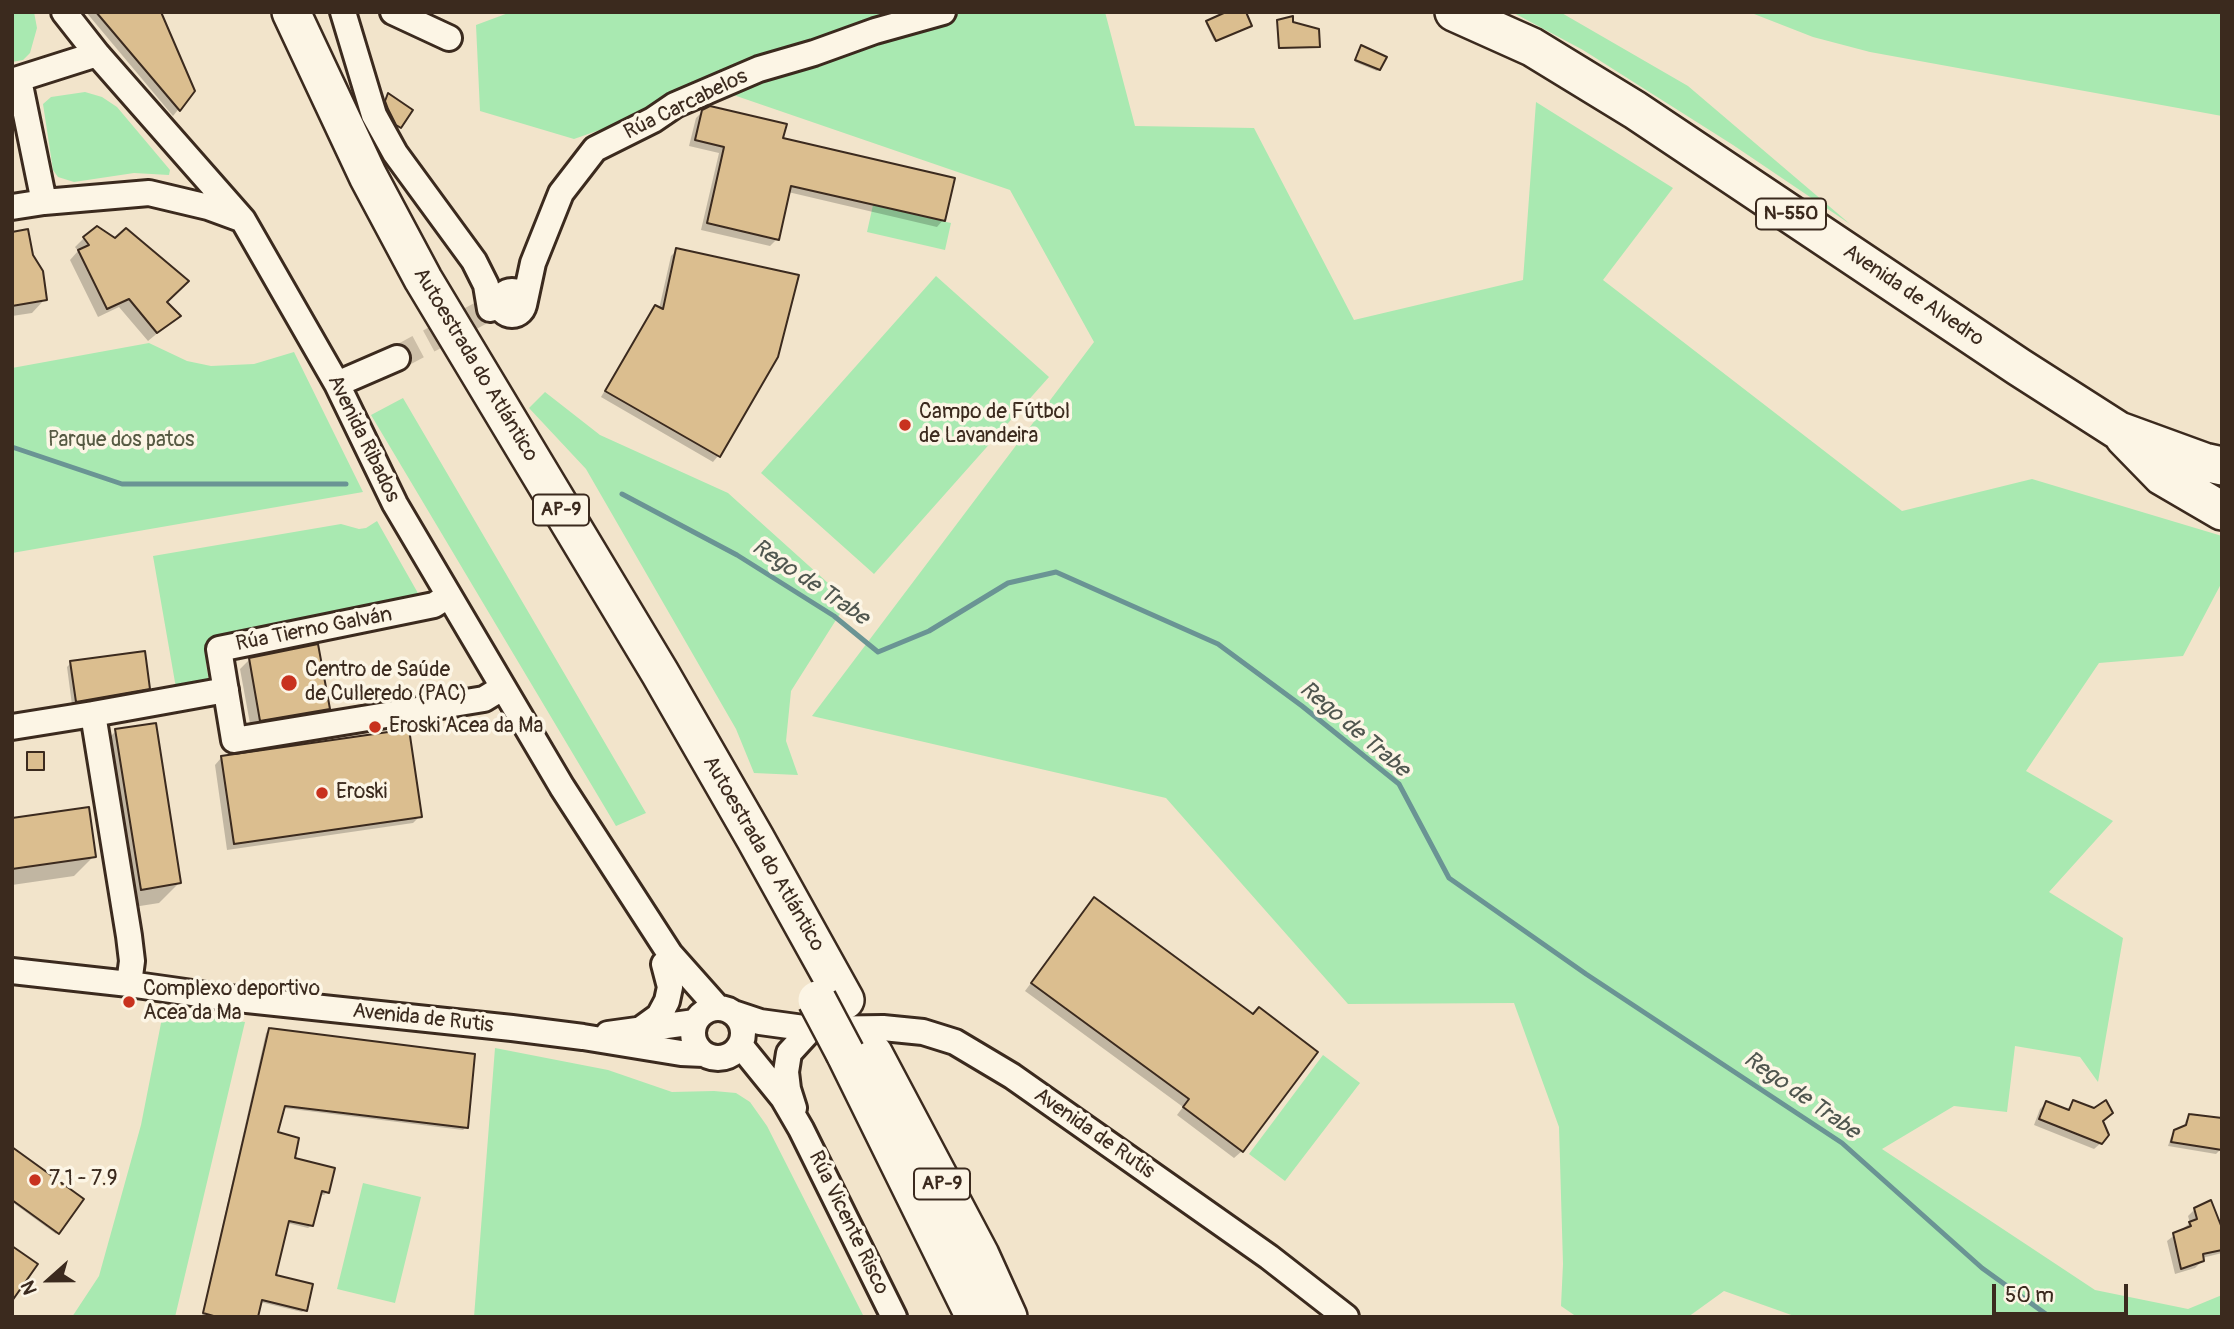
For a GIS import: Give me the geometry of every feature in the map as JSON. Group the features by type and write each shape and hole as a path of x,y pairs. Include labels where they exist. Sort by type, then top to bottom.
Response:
{"highway":[{"name":"Autoestrada do Atlántico","path":"263,12 331,155 399,285 657,718 824,1010"},
{"name":"Autoestrada do Atlántico","path":"291,12 368,176 423,279 660,673 755,838 824,1010"},
{"name":"Avenida de Alvedro","path":"1454,12 1532,47 1635,110 2119,431 2204,463 2222,466"},
{"name":"Avenida de Alvedro","path":"2119,431 2162,476 2222,511"},
{"name":"AP-9","path":"824,1010 859,1053 980,1255 1008,1317"},
{"name":"AP-9","path":"859,1053 975,1317"}],"street":[{"name":"Avenida Ribados","path":"64,12 97,54 243,220 337,384 395,504 502,688 628,891 711,1015"},
{"name":"Rúa Carcabelos","path":"343,12 373,115 395,153 474,261 486,285 501,305 533,263 561,193 595,149 653,120 676,105 759,69 943,12"},
{"path":"393,12 449,38"},
{"path":"44,202 16,81 97,54"},
{"path":"12,207 149,193 189,181 197,167"},
{"path":"149,193 208,206 243,220"},
{"path":"337,384 397,358"},
{"name":"Rúa Tierno Galván","path":"448,596 434,605 219,649 234,740 484,699 502,688"},
{"path":"12,727 226,690"},
{"path":"93,713 129,936 132,961 129,984"},
{"name":"Avenida Ribados","path":"628,891 664,964 711,1015"},
{"path":"641,1029 659,1016 667,1001 670,987 664,964"},
{"name":"Avenida de Rutis","path":"12,971 583,1037 681,1053 728,1049 824,1010"},
{"path":"801,1129 788,1089 786,1072 789,1052 824,1010"},
{"name":"Avenida de Rutis","path":"583,1037 711,1015 760,1022 824,1010 883,1028 923,1032 955,1042 1012,1076 1269,1257 1346,1317"},
{"path":"711,1015 742,1027 728,1049 693,1040 711,1015"},
{"name":"Rúa Vicente Risco","path":"728,1049 801,1129 894,1317"}],"green space":[{"path":"12,12 34,12 37,28 30,53 23,60 12,62"},
{"path":"511,12 1105,12 1135,126 1254,128 1354,320 1523,280 1536,102 1673,188 1603,280 1902,511 2032,479 2222,536 2222,582 2183,656 2099,663 2026,771 2113,821 2049,892 2123,938 2098,1082 2080,1057 2015,1046 2007,1112 1954,1106 1882,1149 2095,1290 2188,1309 2222,1295 2222,1317 1797,1317 1724,1291 1688,1317 1577,1317 1561,1306 1563,1264 1559,1127 1514,1003 1348,1004 1166,798 812,716 1094,342 1010,190 716,89 574,139 480,111 476,25"},
{"path":"1512,12 1560,12 1688,86 1850,224 1733,145 1583,50"},
{"path":"1749,12 2222,12 2222,116 1870,52 1813,37"},
{"path":"85,92 102,97 117,107 170,170 169,175 134,173 74,182 58,177 53,170 43,104 51,97"},
{"path":"873,205 951,223 945,250 867,232"},
{"name":"Campo de Fútbol de Lavandeira","path":"936,276 1049,377 874,574 761,473"},
{"name":"Parque dos patos","path":"149,343 187,361 211,366 254,364 294,352 363,492 12,553 12,368"},
{"path":"545,392 600,435 728,493 848,601 791,691 786,741 798,775 754,773 736,729 586,469 529,408"},
{"path":"403,398 646,813 616,826 371,415"},
{"path":"377,521 423,602 211,644 206,664 209,681 176,688 153,556 341,524 366,528"},
{"path":"163,1013 245,1022 175,1317 72,1317 99,1276 141,1125"},
{"path":"495,1048 608,1070 672,1092 736,1093 750,1102 767,1126 864,1317 474,1317"},
{"path":"1323,1055 1360,1083 1285,1181 1249,1154"},
{"path":"363,1183 421,1197 395,1303 337,1289"}],"building":[{"path":"96,12 161,12 195,91 180,111"},
{"path":"1226,12 1246,12 1252,26 1216,41 1206,21"},
{"path":"1293,16 1293,22 1319,29 1320,47 1279,48 1277,20"},
{"path":"1361,45 1387,57 1380,70 1355,60"},
{"path":"388,93 413,110 401,128 396,125 385,101"},
{"path":"710,106 787,124 783,138 955,178 945,221 791,186 779,240 707,223 724,147 695,140 702,110"},
{"path":"97,226 115,238 126,228 189,281 167,302 181,316 157,333 129,299 107,309 78,250 89,245 83,237"},
{"path":"28,229 33,255 43,271 47,300 12,306 12,232"},
{"path":"676,248 799,275 778,357 720,457 605,391 655,305 663,309"},
{"name":"Centro de Saúde de Culleredo (PAC)","path":"318,644 330,709 260,721 249,658"},
{"path":"145,651 150,689 76,702 70,661"},
{"path":"156,723 181,883 141,890 115,729"},
{"name":"Eroski","path":"409,729 422,817 234,844 221,756"},
{"path":"27,752 44,752 44,770 27,770"},
{"path":"89,807 96,857 12,869 12,818"},
{"path":"1094,897 1253,1014 1259,1007 1318,1052 1243,1152 1183,1107 1189,1099 1031,983"},
{"path":"269,1028 475,1054 468,1128 285,1106 278,1132 299,1138 295,1158 335,1168 329,1193 322,1191 313,1226 289,1221 276,1275 313,1284 307,1311 262,1300 258,1317 217,1317 203,1313"},
{"path":"2073,1100 2094,1108 2106,1100 2113,1113 2103,1121 2109,1135 2102,1144 2039,1119 2046,1101 2069,1110"},
{"path":"2189,1114 2222,1118 2222,1150 2171,1142 2174,1130 2186,1125"},
{"name":"7.1 - 7.9","path":"12,1147 84,1199 59,1234 12,1200"},
{"path":"2211,1200 2222,1228 2222,1250 2203,1254 2204,1261 2181,1269 2173,1233 2191,1226 2189,1222 2197,1219 2194,1208"},
{"path":"12,1246 38,1264 12,1301"}],"waterway":[{"name":"Rego de Trabe","path":"12,447 122,484 346,484"},
{"name":"Rego de Trabe","path":"622,494 737,555 834,616 878,652 929,631 1008,583 1056,572 1218,644 1302,706 1399,784 1449,878 1586,974 1842,1143 1982,1268 2050,1317"}],"tunnel":[{"path":"397,358 481,313"}],"place":[{"name":"Campo de Fútbol de Lavandeira","path":"905,425"},
{"name":"Centro de Saúde de Culleredo (PAC)","path":"289,683"},
{"name":"Eroski Acea da Ma","path":"375,727"},
{"name":"Eroski","path":"322,793"},
{"name":"Complexo deportivo Acea da Ma","path":"129,1002"},
{"name":"7.1 - 7.9","path":"35,1180"}]}
